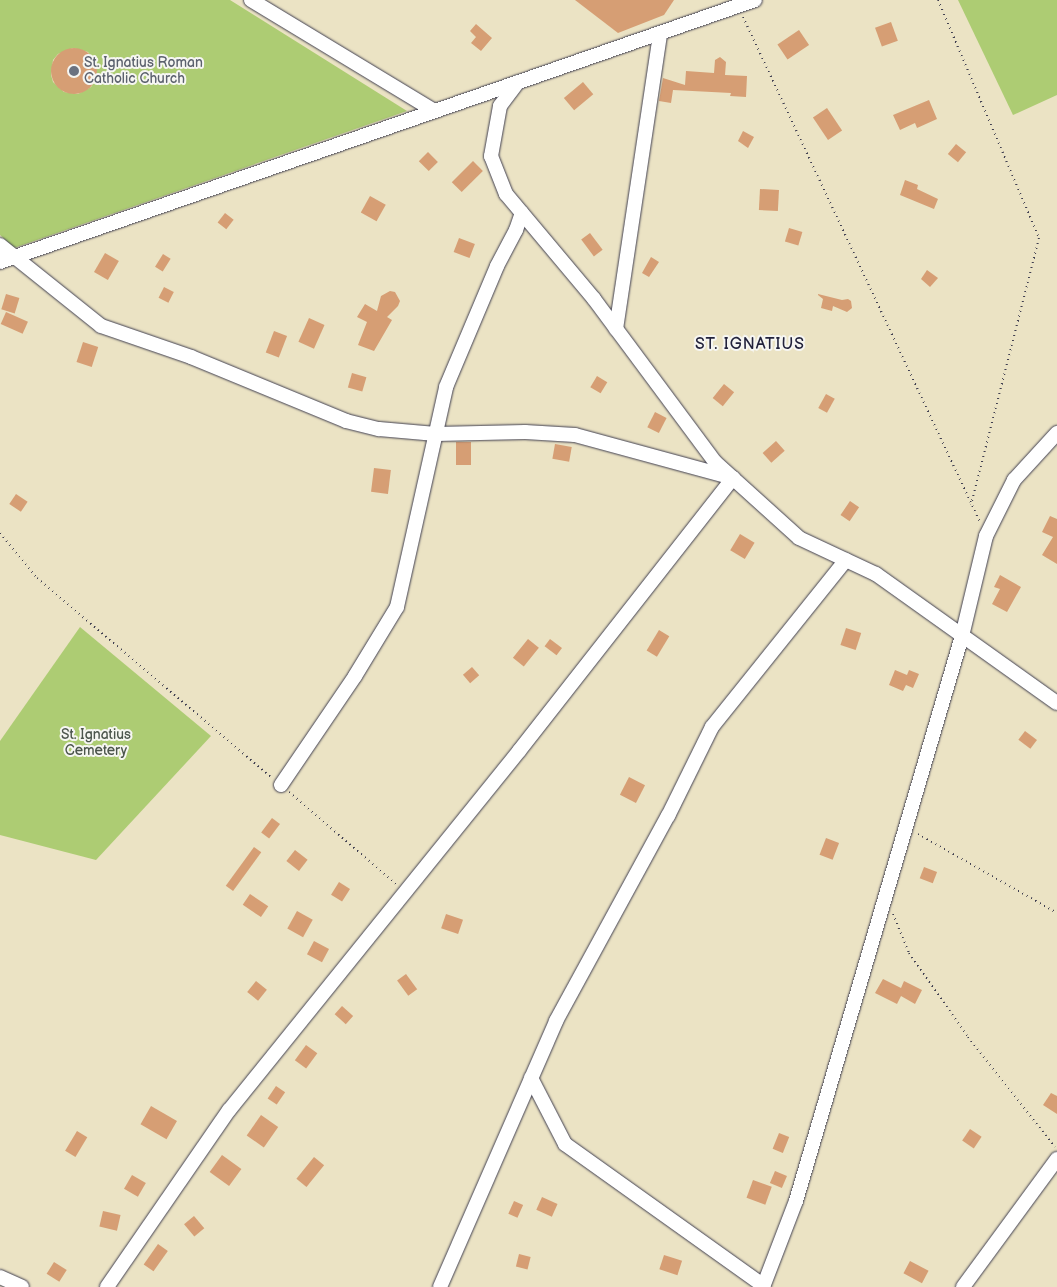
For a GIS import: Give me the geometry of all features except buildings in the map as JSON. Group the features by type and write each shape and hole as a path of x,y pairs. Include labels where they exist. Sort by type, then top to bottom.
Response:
{"street":[{"path":"251,0 434,111"},
{"path":"0,262 755,0"},
{"path":"616,329 660,33"},
{"path":"518,82 500,106 491,156 506,194 616,329 715,462 799,538 876,574 1057,704"},
{"path":"281,785 355,676 397,607 446,387 496,266 516,230 522,213"},
{"path":"0,245 101,326 191,357 346,421 379,429 436,434 525,432 575,435 733,478"},
{"path":"531,1078 565,1144 764,1287 796,1201 962,636 986,536 1014,480 1057,433"},
{"path":"107,1287 228,1110 519,751 733,478"},
{"path":"440,1287 556,1021 668,816 712,727 846,560"},
{"path":"963,1287 1057,1159"},
{"path":"0,1277 22,1287"}],"path":[{"path":"938,0 1039,238 971,504"},
{"path":"738,6 986,536"},
{"path":"0,533 38,578 405,892"},
{"path":"905,827 1057,913"},
{"path":"893,913 914,961 968,1038 1057,1149"}],"green space":[{"path":"0,0 230,0 407,111 14,248 0,235","holes":["73,48 88,52 97,66 95,81 91,87 78,94 64,92 53,82 51,75 53,60 58,54"]},
{"path":"958,0 1057,0 1057,95 1013,115"},
{"name":"St. Ignatius Cemetery","path":"80,627 211,736 96,860 0,835 0,741"}],"place":[{"name":"St. Ignatius Roman Catholic Church","path":"74,71"}],"district":[{"name":"ST. IGNATIUS","path":"750,345"}]}
